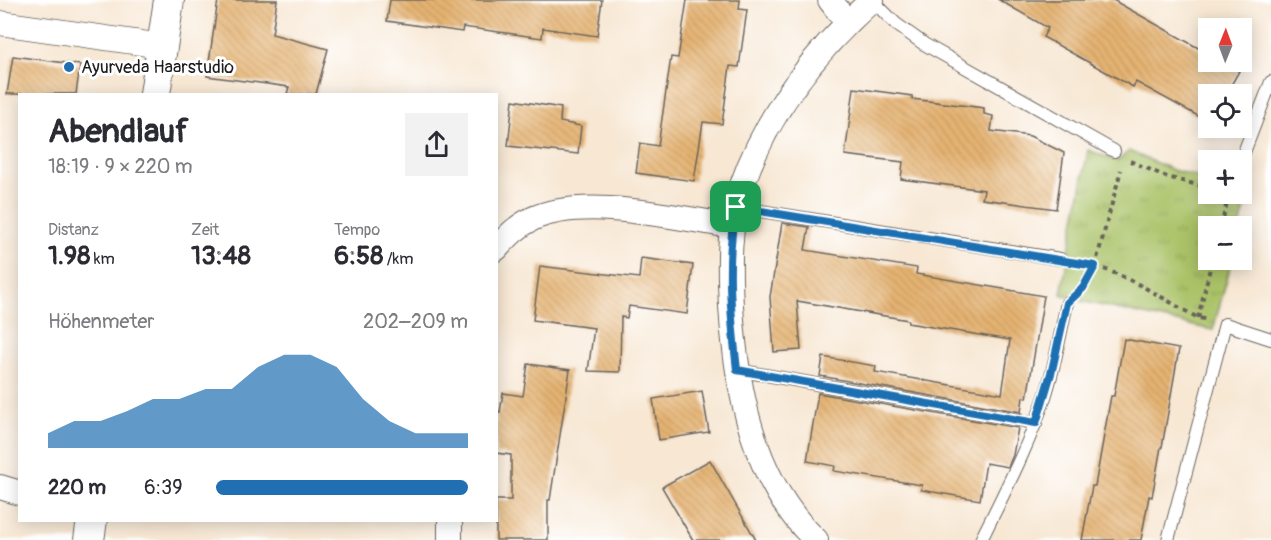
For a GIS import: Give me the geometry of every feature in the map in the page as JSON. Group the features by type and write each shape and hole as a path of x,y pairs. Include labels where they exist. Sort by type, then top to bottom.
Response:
{"street":[{"path":"155,93 169,0"},
{"path":"830,0 847,22"},
{"path":"816,540 786,505 764,463 751,428 737,370 730,292 734,217 754,155 776,113 806,71 847,22 872,0"},
{"path":"0,23 162,46"},
{"path":"498,247 512,232 532,219 561,211 587,208 734,217"},
{"path":"0,487 18,492"},
{"path":"89,540 92,522"},
{"path":"450,522 450,540"}],"lane":[{"path":"872,0 896,24 924,44 1114,151"},
{"path":"1245,150 1271,82"},
{"path":"734,217 1060,259"},
{"path":"981,540 1036,423 1052,370 1067,303"},
{"path":"1168,540 1225,324 1271,339"},
{"path":"737,370 1036,423"}],"path":[{"path":"1114,151 1126,160 1167,177 1198,185"},
{"path":"1067,303 1083,288 1095,266 1126,160"},
{"path":"1060,259 1095,266 1120,276 1198,318 1225,324"},
{"path":"1198,318 1210,270"}],"green space":[{"path":"1088,150 1117,161 1129,151 1173,170 1198,177 1198,204 1246,204 1243,216 1198,216 1198,270 1229,270 1213,330 1076,300 1061,294"}],"building":[{"path":"218,0 277,0 272,34 328,49 316,93 287,93 289,87 207,76"},
{"path":"390,0 602,0 597,36 543,28 542,38 463,27 462,32 387,21"},
{"path":"687,0 740,0 739,9 747,10 739,67 730,66 722,124 703,122 694,181 636,173 640,143 658,146 671,57 678,58"},
{"path":"999,0 1113,0 1198,48 1198,72 1238,72 1232,84 1198,84 1198,116 1136,82 1133,87 1043,37 1048,28"},
{"path":"13,56 80,65 76,93 7,94"},
{"path":"854,88 912,96 912,99 984,108 984,114 993,116 991,131 1030,136 1064,153 1056,209 982,199 984,190 901,179 903,162 845,155"},
{"path":"513,100 561,108 560,122 581,126 578,154 508,146"},
{"path":"782,223 809,227 805,250 917,268 916,274 1044,296 1027,398 1023,397 1021,412 820,376 823,357 876,366 875,372 1002,394 1010,340 797,301 801,350 774,352 770,297"},
{"path":"641,258 693,265 687,314 629,306 627,318 621,317 620,372 588,371 594,328 533,320 540,266 639,278"},
{"path":"1124,339 1179,349 1152,497 1149,496 1141,540 1082,540 1092,486 1095,486 1111,396 1114,396"},
{"path":"528,364 570,370 550,500 548,500 548,540 496,540 498,500 511,500 511,455 498,453 498,412 500,412 503,393 523,396"},
{"path":"702,391 709,432 659,440 653,399"},
{"path":"818,393 1018,428 1013,455 1008,467 986,463 980,500 921,490 922,485 834,471 835,466 807,461"},
{"path":"710,460 756,540 693,540 662,487"}],"place":[{"name":"Ayurveda Haarstudio","path":"69,67"}],"route":[{"path":"736,207 1095,266 1083,288 1067,303 1052,370 1036,423 737,370 730,292 732,226 736,207"}]}
